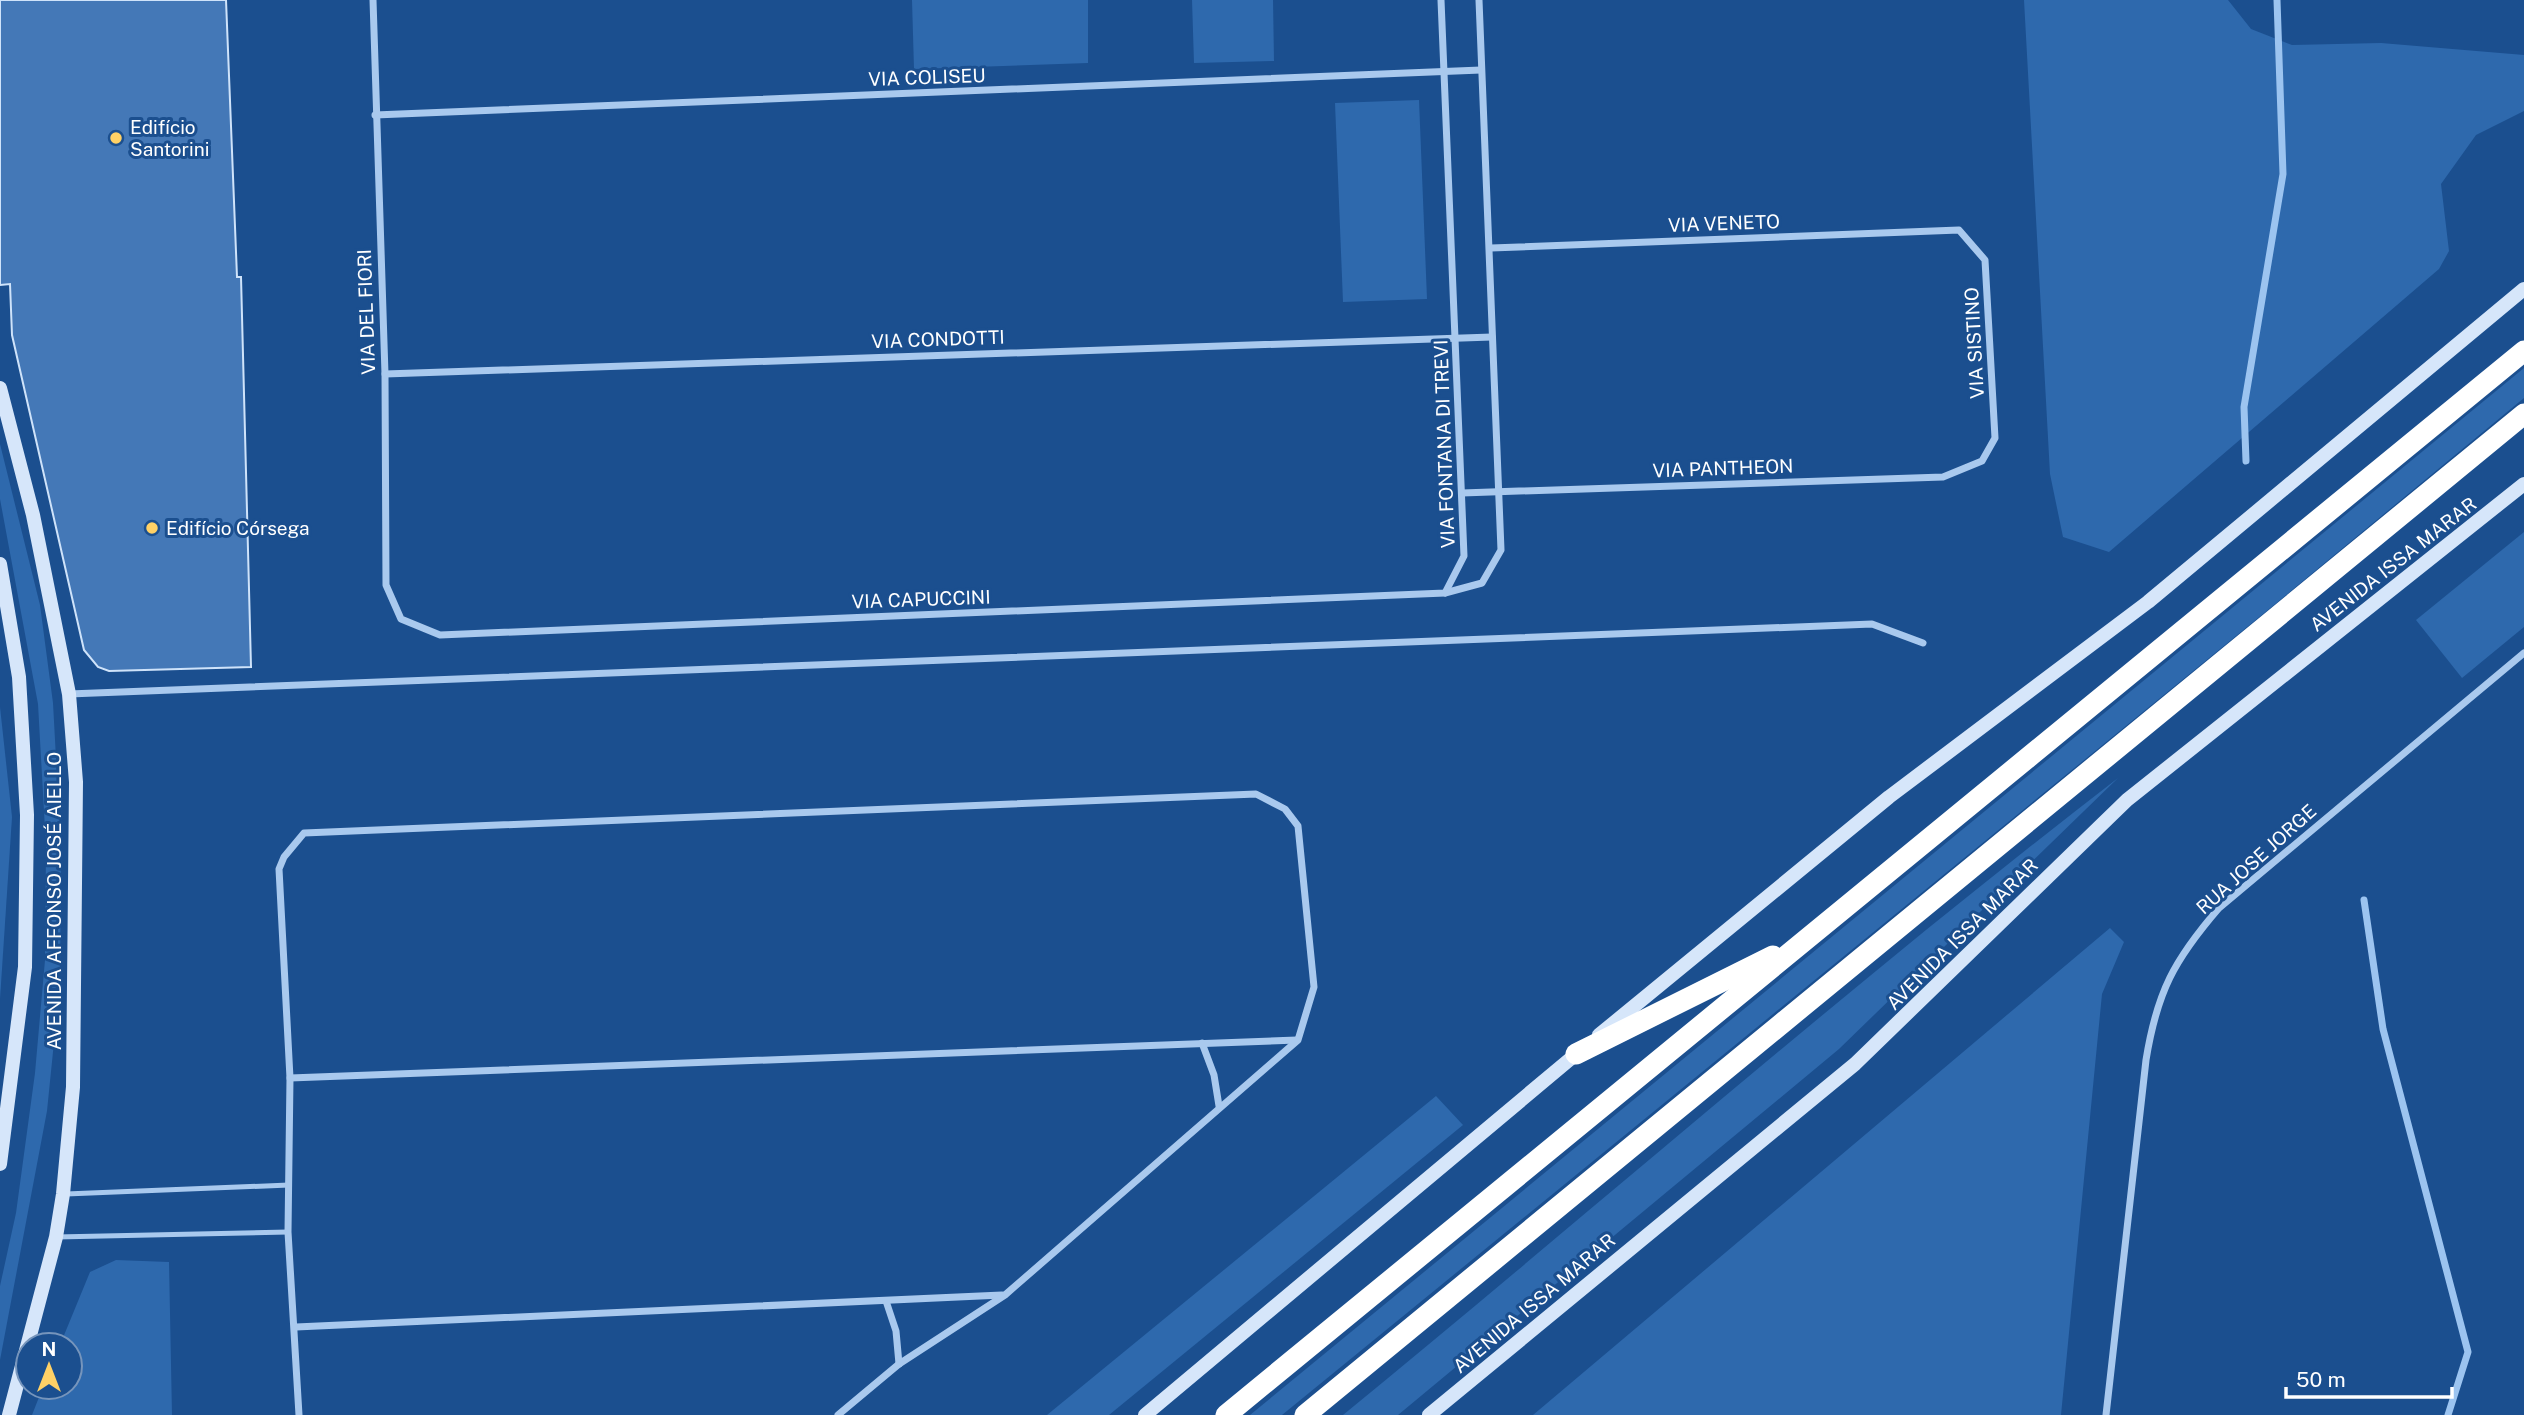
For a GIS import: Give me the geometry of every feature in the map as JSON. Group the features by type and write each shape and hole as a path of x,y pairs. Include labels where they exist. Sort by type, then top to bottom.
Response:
{"highway":[{"path":"1226,1415 2524,351"},
{"path":"1305,1415 2524,414"},
{"path":"1576,1054 1806,939"}],"street":[{"name":"VIA DEL FIORI","path":"373,0 385,374 386,585 401,619"},
{"name":"VIA FONTANA DI TREVI","path":"1441,0 1464,556 1445,593"},
{"path":"1445,593 1482,583 1501,550 1479,0"},
{"name":"VIA COLISEU","path":"375,115 1481,70"},
{"name":"VIA VENETO","path":"1491,248 1959,230"},
{"name":"VIA SISTINO","path":"1959,230 1984,260 1995,438 1982,461"},
{"path":"1145,1415 1576,1054 1889,797 2148,602 2524,289"},
{"name":"VIA CONDOTTI","path":"385,374 1492,337"},
{"name":"AVENIDA AFFONSO JOSÉ AIELLO","path":"0,388 33,515 69,694 76,782 74,1087 56,1237 9,1415"},
{"name":"VIA PANTHEON","path":"1462,493 1943,477 1982,461"},
{"name":"AVENIDA ISSA MARAR","path":"1430,1415 1855,1064 2127,800 2524,484"},
{"name":"AVENIDA AFFONSO JOSÉ AIELLO","path":"0,564 19,677 27,815 25,967 0,1164"},
{"name":"VIA CAPUCCINI","path":"401,619 440,635 1445,593"},
{"path":"69,694 1871,624 1923,643"},
{"name":"RUA JOSE JORGE","path":"2106,1415 2146,1060 2152,1021 2168,977 2192,940 2219,908 2524,653"},
{"path":"299,1415 296,1327 288,1232 290,1078 279,869 284,857 304,833 1256,794 1285,809 1298,826 1314,986 1298,1040 1005,1295 899,1364 838,1415"},
{"path":"290,1078 1298,1040"},
{"path":"1202,1043 1213,1075 1219,1106"},
{"path":"296,1327 1005,1295"},
{"path":"886,1301 896,1331 899,1364"}],"lane":[{"path":"62,1194 289,1185"},
{"path":"56,1237 288,1232"}],"shaded area":[{"path":"912,0 1088,0 1088,63 914,69"},
{"path":"1192,0 1273,0 1274,61 1194,63"},
{"path":"2024,0 2228,0 2251,29 2292,45 2381,43 2524,55 2524,111 2476,135 2441,184 2449,251 2439,269 2109,552 2063,537 2050,474"},
{"path":"1419,100 1427,299 1343,302 1335,103"},
{"path":"2524,368 2524,398 2274,605 1282,1415 1250,1415"},
{"path":"0,444 40,605 53,703 61,850 60,983 47,1111 0,1360 0,1286 16,1213 35,1073 45,960 46,847 38,704 0,499"},
{"path":"2524,532 2524,627 2462,678 2416,620"},
{"path":"0,707 12,817 0,999"},
{"path":"2118,778 1839,1049 1398,1415 1343,1415 1825,1013"},
{"path":"2110,928 2124,942 2102,994 2061,1415 1533,1415"},
{"path":"1436,1096 1463,1125 1109,1415 1047,1415"},
{"path":"116,1260 169,1262 172,1415 32,1415 38,1401 84,1401 84,1331 66,1331 90,1272"}],"building":[{"path":"0,0 226,0 237,277 241,277 251,667 109,671 98,667 84,650 12,335 10,284 0,285"}],"waterway":[{"path":"2246,461 2244,407 2283,174 2277,0"},
{"path":"2364,900 2383,1029 2468,1352 2448,1415"}],"place":[{"name":"Edifício Santorini","path":"116,138"},
{"name":"Edifício Córsega","path":"152,528"}]}
